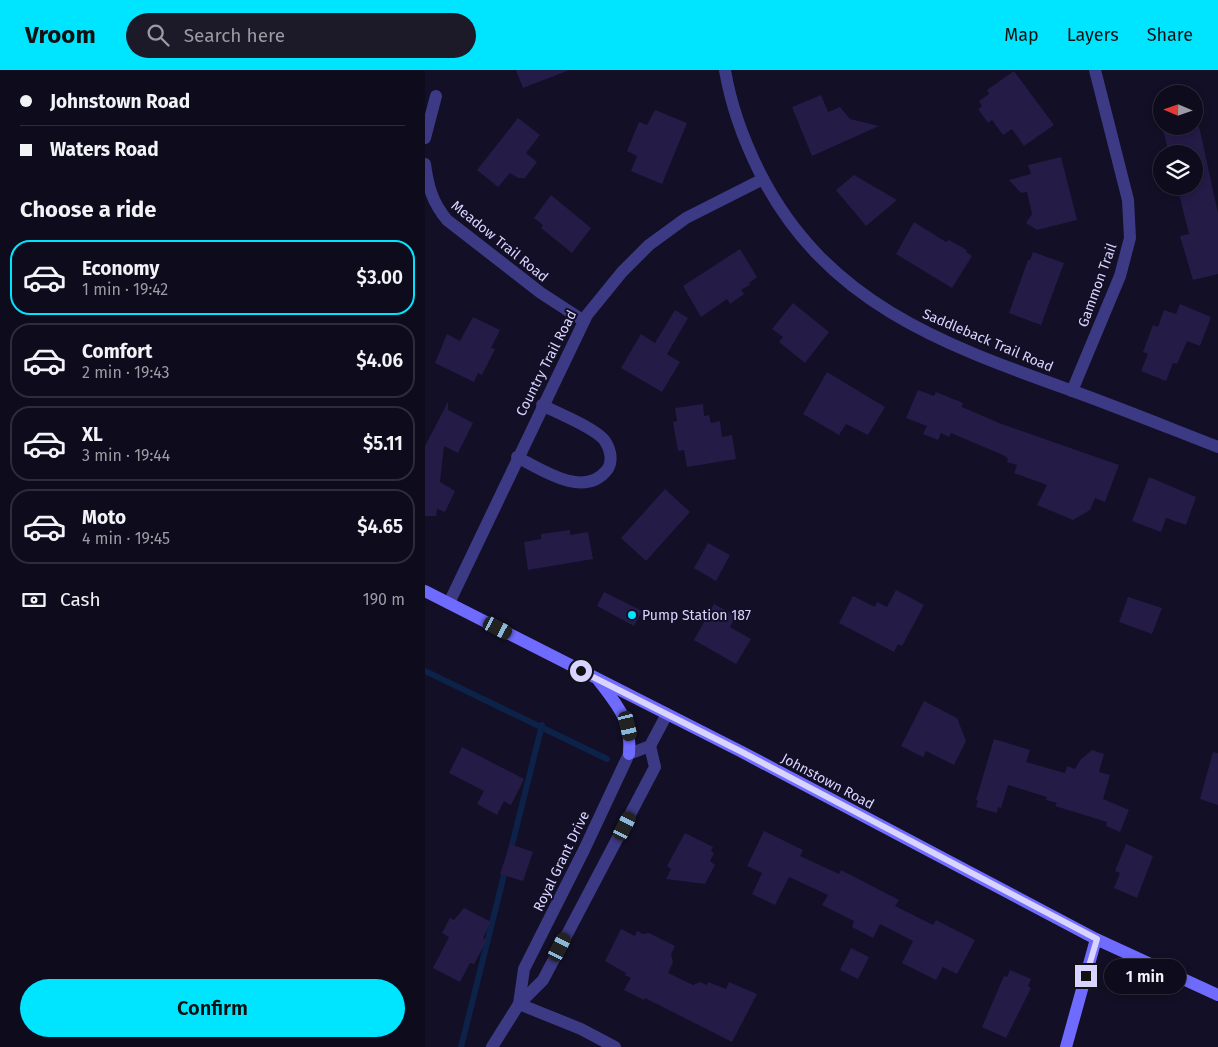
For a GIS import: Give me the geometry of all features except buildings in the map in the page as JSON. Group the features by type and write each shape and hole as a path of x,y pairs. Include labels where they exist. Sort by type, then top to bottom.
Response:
{"main road":[{"name":"Johnstown Road","path":"425,591 667,714 1097,939 1218,995"},
{"path":"598,679 622,713 628,726 631,736 629,754"},
{"path":"1066,1047 1097,939"}],"street":[{"name":"Saddleback Trail Road","path":"725,70 733,107 749,150 775,202 817,254 841,278 869,300 934,338 1218,447"},
{"name":"Gammon Trail","path":"1072,391 1120,276 1130,238 1128,200 1095,70"},
{"path":"425,138 436,96"},
{"name":"Meadow Trail Road","path":"425,164 429,192 438,210 447,220 541,293 584,321"},
{"name":"Country Trail Road","path":"449,602 584,321 622,272 649,245 686,218 763,179"},
{"path":"517,457 550,474 573,482 590,483 601,478 609,467 611,456 605,440 542,405"},
{"path":"629,754 650,746 667,714"},
{"name":"Royal Grant Drive","path":"493,1047 519,1004 543,980 655,766 650,746"},
{"name":"Royal Grant Drive","path":"519,1004 524,969 584,850 629,754"},
{"path":"519,1004 581,1029 615,1047"}],"waterway":[{"path":"425,671 607,759"},
{"path":"510,853 542,725"},
{"path":"461,1047 506,867"}],"place":[{"name":"Pump Station 187","path":"632,615"}],"route":[{"path":"581,671 742,752 1097,939 1086,976"}]}
